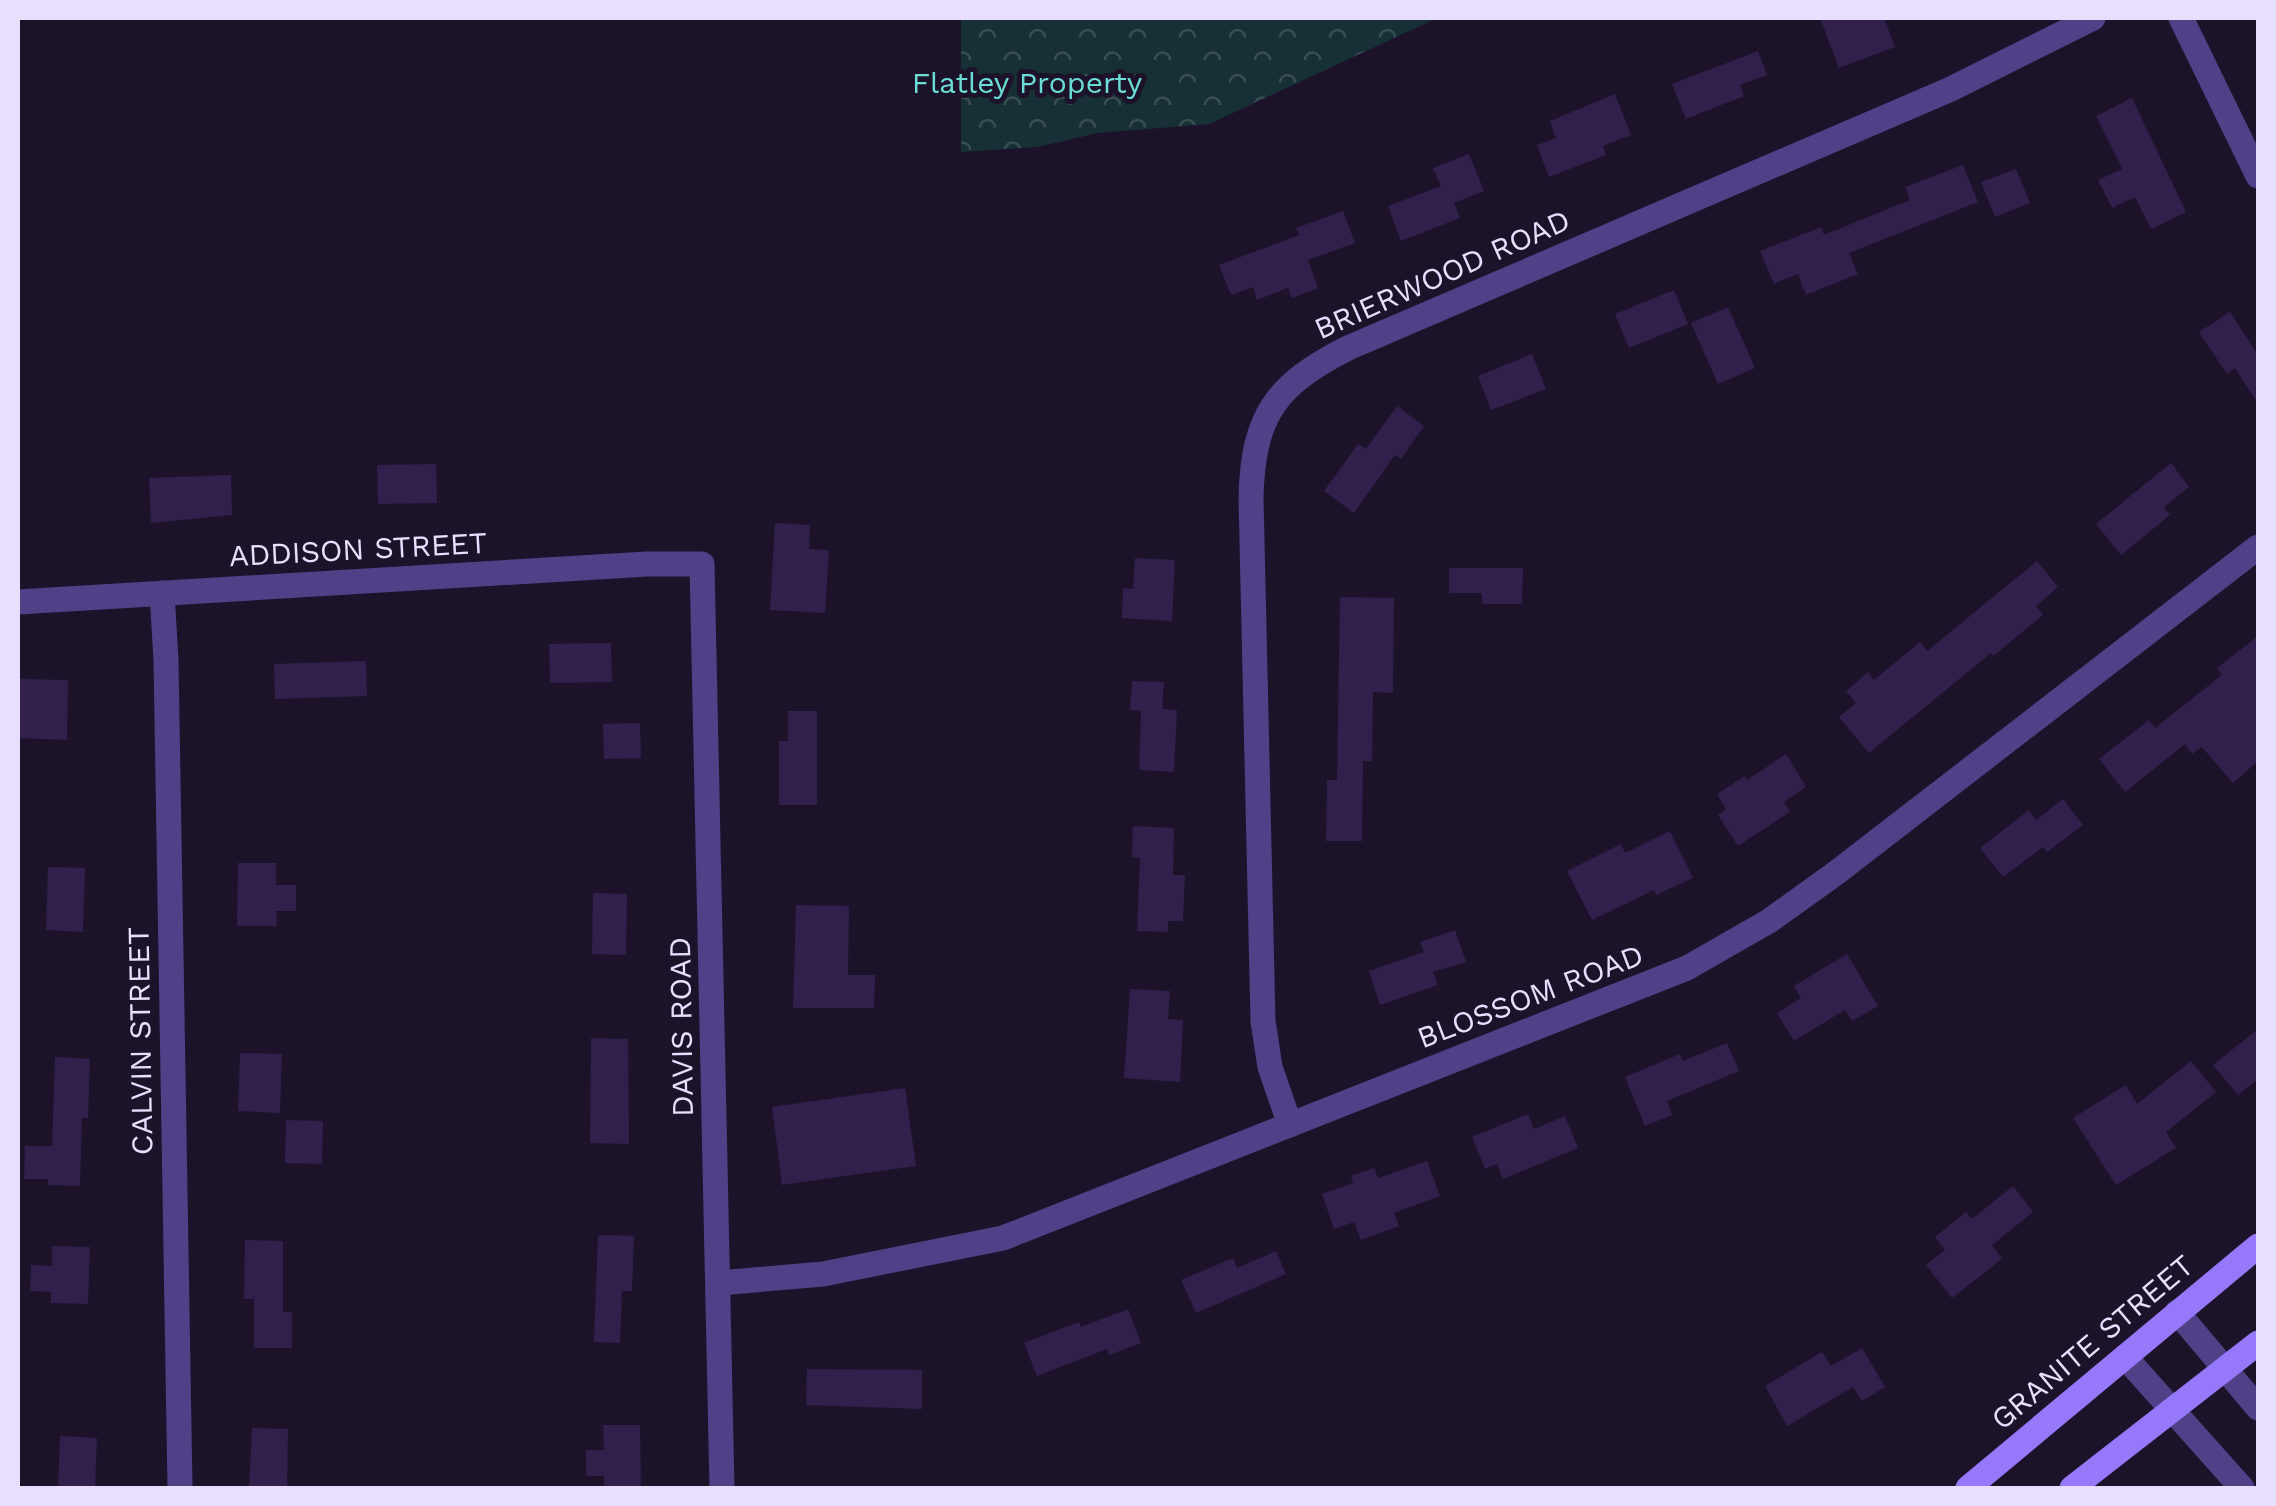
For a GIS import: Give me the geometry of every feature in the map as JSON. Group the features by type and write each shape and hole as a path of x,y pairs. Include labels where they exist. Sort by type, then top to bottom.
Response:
{"main road":[{"name":"GRANITE STREET","path":"1968,1488 2258,1246"},
{"path":"2072,1488 2258,1343"}],"street":[{"name":"BRIERWOOD ROAD","path":"1290,1124 1270,1067 1263,1021 1251,498 1255,450 1261,429 1279,396 1309,370 1348,348 1951,89 2093,18"},
{"path":"2181,18 2258,176"},
{"name":"BLOSSOM ROAD","path":"719,1283 823,1274 1004,1238 1687,968 1740,938 1836,873 2258,547"},
{"name":"ADDISON STREET","path":"18,602 702,564"},
{"name":"DAVIS ROAD","path":"702,564 722,1488"},
{"name":"CALVIN STREET","path":"162,593 180,1488"},
{"path":"2178,1312 2258,1408"},
{"path":"2124,1357 2242,1488"}],"green space":[{"name":"Flatley Property","path":"961,18 1437,18 1209,124 1098,133 1037,147 961,152"}],"building":[{"path":"1820,18 1884,18 1895,47 1839,68"},
{"path":"1758,51 1767,75 1740,85 1744,96 1686,119 1672,84"},
{"path":"1615,94 1631,135 1603,146 1606,155 1549,177 1537,145 1556,138 1550,121"},
{"path":"2132,98 2186,212 2151,229 2135,197 2112,208 2098,180 2122,169 2096,116"},
{"path":"1469,154 1484,191 1454,203 1460,218 1401,241 1388,206 1441,186 1433,168"},
{"path":"1963,165 1978,202 1849,253 1858,274 1806,295 1798,274 1774,284 1760,251 1821,227 1824,235 1910,200 1905,187"},
{"path":"2016,169 2030,203 1995,217 1981,182"},
{"path":"1343,211 1355,243 1308,260 1318,288 1292,298 1288,288 1257,300 1253,287 1231,295 1219,265 1299,235 1296,228"},
{"path":"1674,290 1688,324 1629,348 1615,314"},
{"path":"1728,307 1755,368 1718,384 1691,323"},
{"path":"2230,312 2258,355 2258,404 2235,368 2227,374 2199,332"},
{"path":"1532,354 1546,389 1491,410 1478,376"},
{"path":"1397,406 1424,426 1401,459 1395,455 1354,513 1324,491 1358,444 1366,449"},
{"path":"2171,463 2189,487 2164,507 2170,515 2121,555 2096,524"},
{"path":"436,464 437,503 378,504 377,465"},
{"path":"231,475 232,515 151,523 149,478"},
{"path":"775,523 810,525 809,549 829,550 825,613 770,610"},
{"path":"1135,558 1175,560 1172,621 1122,618 1123,588 1133,589"},
{"path":"2037,561 2058,587 2036,606 2043,615 1869,753 1839,717 1856,703 1846,691 1868,672 1874,680 1920,642 1927,651"},
{"path":"1449,568 1523,568 1522,604 1482,604 1482,593 1449,593"},
{"path":"1340,597 1394,598 1393,693 1373,692 1372,761 1363,761 1362,841 1326,841 1327,780 1337,780"},
{"path":"2258,636 2258,761 2233,783 2202,747 2192,754 2185,744 2125,792 2099,759 2149,720 2155,728 2222,675 2217,668"},
{"path":"611,643 612,682 550,683 549,644"},
{"path":"366,661 367,696 275,699 274,664"},
{"path":"18,679 68,680 67,740 18,738"},
{"path":"1132,681 1164,682 1162,709 1177,710 1174,772 1139,770 1141,711 1130,710"},
{"path":"788,711 817,711 817,805 779,805 779,741 788,741"},
{"path":"640,723 641,758 604,759 603,724"},
{"path":"1786,754 1806,787 1784,802 1790,812 1738,846 1718,815 1726,809 1717,794"},
{"path":"2063,799 2083,825 2047,852 2043,847 2003,877 1980,848 2029,810 2036,820"},
{"path":"1133,826 1174,828 1173,875 1185,875 1183,921 1168,921 1168,932 1137,931 1140,858 1132,857"},
{"path":"1670,831 1693,878 1656,895 1654,890 1592,920 1567,871 1621,844 1625,853"},
{"path":"238,863 276,863 276,885 296,885 296,911 276,911 277,926 237,926"},
{"path":"48,867 85,868 83,932 46,930"},
{"path":"593,893 627,894 626,955 592,954"},
{"path":"796,905 849,906 848,975 875,975 874,1008 793,1008"},
{"path":"1455,930 1466,962 1433,972 1438,985 1380,1005 1369,971 1424,952 1420,942"},
{"path":"1847,954 1878,1006 1852,1021 1845,1010 1794,1041 1777,1013 1801,998 1794,986"},
{"path":"1130,989 1170,991 1168,1019 1183,1020 1180,1082 1124,1078"},
{"path":"2258,1029 2258,1079 2238,1095 2213,1065"},
{"path":"591,1038 628,1039 629,1144 590,1143"},
{"path":"1727,1043 1739,1071 1667,1101 1672,1115 1645,1126 1625,1077 1680,1054 1683,1061"},
{"path":"240,1053 282,1054 280,1113 238,1111"},
{"path":"55,1057 90,1059 88,1118 82,1118 80,1186 24,1179 25,1146 52,1146"},
{"path":"2191,1061 2216,1092 2166,1132 2176,1148 2116,1185 2073,1118 2126,1085 2137,1104"},
{"path":"905,1088 916,1166 782,1185 772,1107"},
{"path":"1528,1114 1534,1129 1565,1116 1578,1148 1503,1179 1497,1164 1485,1169 1472,1137"},
{"path":"286,1120 323,1121 322,1164 285,1163"},
{"path":"1427,1161 1440,1196 1394,1213 1399,1226 1361,1240 1354,1222 1334,1229 1322,1194 1353,1183 1351,1176 1374,1168 1378,1178"},
{"path":"2013,1186 2033,1212 1992,1245 2002,1259 1952,1298 1926,1265 1945,1250 1935,1237 1966,1212 1972,1219"},
{"path":"598,1235 634,1236 632,1291 622,1291 620,1343 594,1342"},
{"path":"245,1240 283,1241 283,1312 292,1312 292,1348 254,1348 254,1299 244,1299"},
{"path":"52,1246 90,1247 88,1304 51,1303 51,1292 30,1291 31,1265 52,1266"},
{"path":"1276,1251 1286,1274 1196,1313 1181,1280 1233,1258 1237,1268"},
{"path":"1128,1309 1141,1343 1109,1355 1107,1349 1037,1376 1024,1343"},
{"path":"1862,1348 1885,1387 1862,1401 1853,1387 1787,1426 1765,1386 1822,1352 1831,1366"},
{"path":"807,1369 922,1370 922,1409 806,1405"},
{"path":"603,1425 640,1425 641,1488 604,1488 604,1476 586,1476 586,1450 604,1450"},
{"path":"252,1428 288,1429 287,1488 249,1488"},
{"path":"60,1436 97,1438 95,1488 58,1488"}]}
